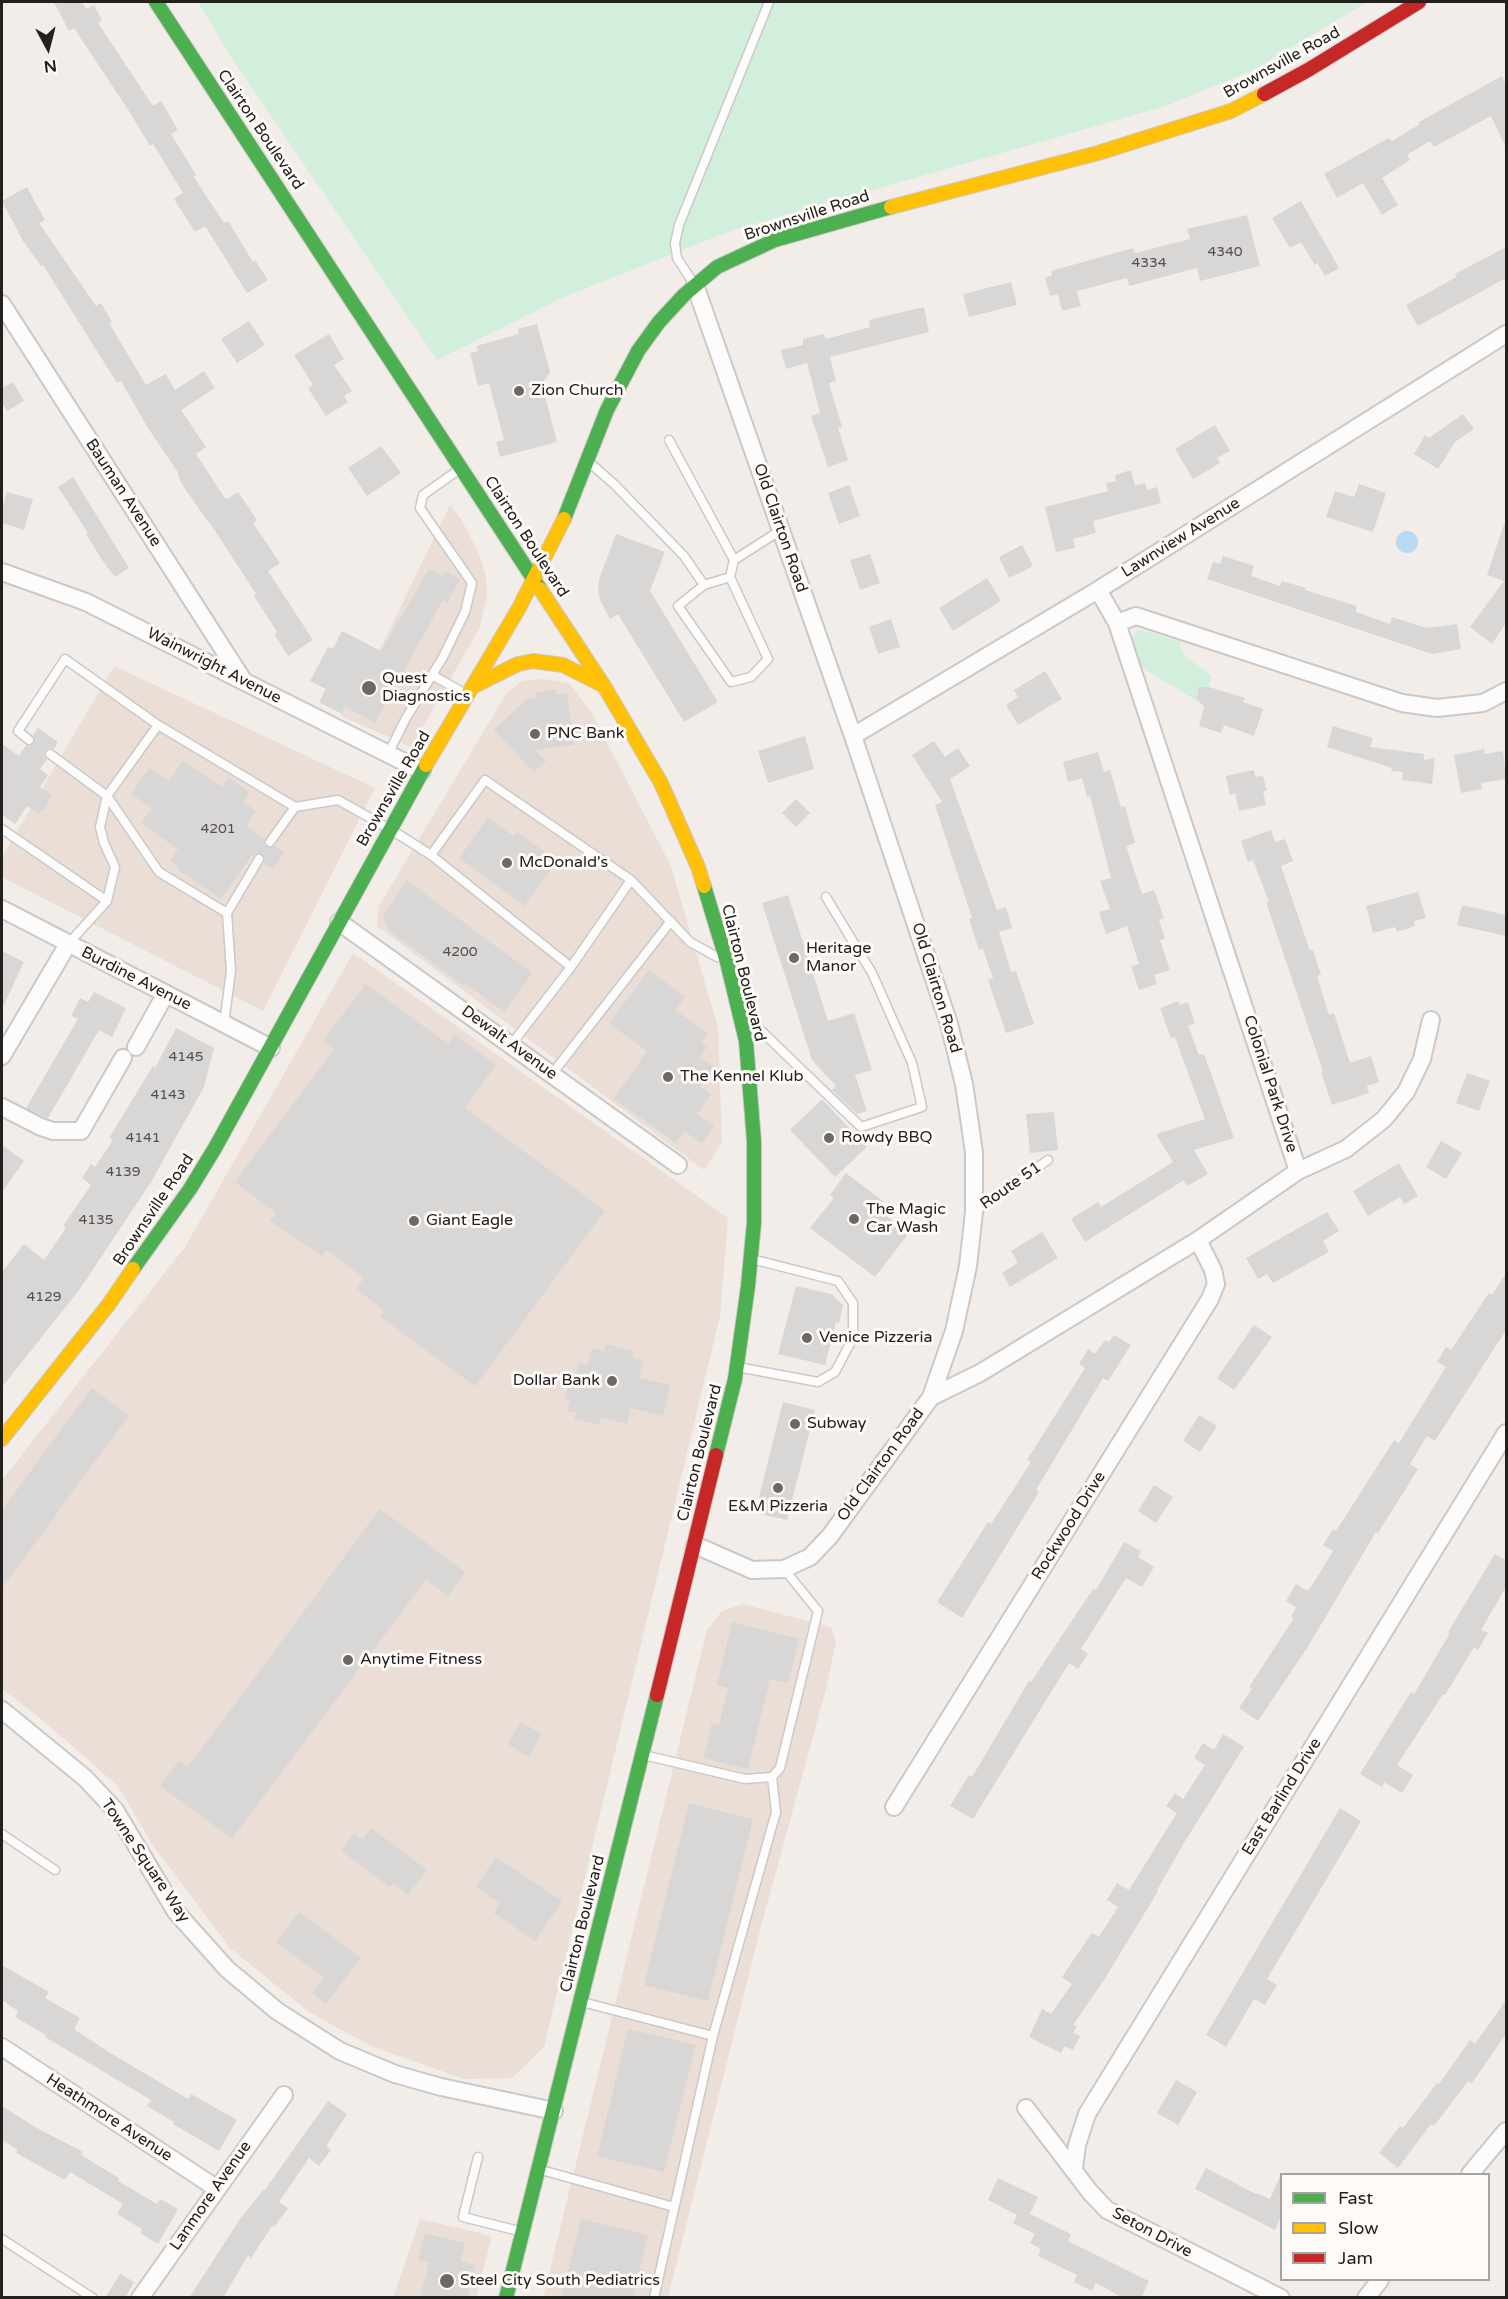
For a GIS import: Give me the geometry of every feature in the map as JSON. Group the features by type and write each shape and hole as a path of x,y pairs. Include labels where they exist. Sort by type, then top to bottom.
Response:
{"main road":[{"name":"Clairton Boulevard","path":"156,2 604,686 662,783 698,867 727,962 746,1041 754,1141 754,1223 736,1367 695,1545 506,2298"},
{"name":"Brownsville Road","path":"5,1428 109,1304 190,1189 271,1048 422,771 534,579 561,527 607,410 638,351 659,322 695,285 717,267 775,240 847,218 1098,153 1231,111 1308,70 1419,2"},
{"path":"470,691 518,664 533,661 563,665 604,686"}],"street":[{"name":"Old Clairton Road","path":"695,285 853,736 952,1034 964,1084 974,1152 974,1212 968,1266 954,1331 932,1397 830,1536 810,1557 783,1569 752,1570 695,1545"},
{"name":"Bauman Avenue","path":"2,304 244,681"},
{"name":"Lawnview Avenue","path":"853,736 1098,590 1506,334"},
{"name":"Wainwright Avenue","path":"2,572 86,602 422,771"},
{"name":"Colonial Park Drive","path":"932,1397 980,1373 1197,1240 1298,1171 1117,623 1098,590"},
{"path":"1117,623 1136,616 1402,703 1437,708 1483,703 1506,691"},
{"name":"Burdine Avenue","path":"2,909 271,1048"},
{"name":"Dewalt Avenue","path":"339,922 678,1165"},
{"path":"2,1056 68,944"},
{"path":"136,1047 165,995"},
{"path":"1298,1171 1346,1149 1384,1119 1406,1092 1422,1059 1431,1020"},
{"path":"2,1107 53,1131 81,1131 123,1058"},
{"name":"Rockwood Drive","path":"894,1807 1210,1299 1216,1284 1214,1269 1197,1240"},
{"name":"East Barlind Drive","path":"1074,2168 1077,2145 1087,2114 1506,1433"},
{"name":"Towne Square Way","path":"2,1710 85,1778 115,1810 176,1912 227,1969 277,2011 340,2051 395,2074 441,2087 554,2111"},
{"name":"Heathmore Avenue","path":"2,2047 216,2188"},
{"name":"Lanmore Avenue","path":"140,2298 284,2095"},
{"name":"Seton Drive","path":"1026,2108 1074,2168 1090,2192 1107,2210 1281,2298"},
{"path":"1472,2173 1506,2131"},
{"path":"1366,2298 1379,2281"}],"lane":[{"path":"695,285 677,258 675,243 679,225 769,2"},
{"path":"669,440 734,560 730,577 768,659 751,677 731,682 678,606 704,585 730,577"},
{"path":"587,461 614,484 684,556 704,585"},
{"path":"388,754 465,612 472,583 420,508 423,495 462,468"},
{"path":"734,560 781,530"},
{"path":"29,740 18,731 66,659 158,724 295,807 338,800 390,829 431,855 572,967"},
{"path":"432,675 470,691"},
{"path":"68,944 107,901 115,867 104,843 100,826 107,796 158,724"},
{"path":"50,754 107,796 159,872 227,913"},
{"path":"431,855 485,780 631,880 690,942 727,962"},
{"path":"270,842 295,807"},
{"path":"2,829 107,901"},
{"path":"224,1024 231,971 227,913 259,860"},
{"path":"511,1045 572,967 631,880"},
{"path":"738,1008 861,1127 922,1107 912,1063 872,973 826,897"},
{"path":"552,1074 671,921"},
{"name":"Route 51","path":"974,1212 1048,1160"},
{"path":"736,1367 818,1382 835,1372 853,1338 854,1304 838,1281 750,1259"},
{"path":"642,1755 745,1779 772,1777 780,1768 818,1611 783,1569"},
{"path":"654,2298 713,2036 776,1812 772,1777"},
{"path":"2,1834 55,1870"},
{"path":"581,2002 713,2036"},
{"path":"478,2157 463,2217 522,2232"},
{"path":"539,2170 674,2207"},
{"path":"2,2239 93,2298"}],"shaded area":[{"path":"450,505 461,519 480,556 486,577 487,596 479,629 411,747 341,716 383,643"},
{"path":"114,666 375,788 263,1011 2,877 2,857"},
{"path":"544,679 569,683 590,710 671,866 718,1028 722,1142 704,1170 377,926 379,906 506,694 522,681"},
{"path":"353,953 728,1218 720,1316 544,2047 512,2078 465,2079 373,2047 309,2012 230,1948 152,1844 118,1786 40,1718 2,1689 2,1480 185,1247"},
{"path":"742,1604 831,1627 836,1642 826,1689 759,1934 668,2297 543,2298 707,1630 722,1611"},
{"path":"420,2219 492,2236 476,2297 393,2298"}],"green space":[{"path":"198,2 1367,2 1253,70 1166,106 733,230 564,297 437,360 235,63"},
{"path":"1142,630 1180,642 1180,648 1186,657 1211,675 1209,687 1201,687 1196,692 1199,702 1149,672 1140,664 1131,638 1137,631"}],"water":[{"path":"1407,531 1415,534 1418,542 1415,550 1407,553 1399,550 1396,542 1399,534"}],"building":[{"path":"54,2 82,2 86,9 94,5 102,21 98,23 153,106 161,101 178,130 171,134 196,175 193,176 224,223 228,221 253,262 255,260 268,280 247,293 205,226 195,232 174,199 183,193 153,144 150,146 74,28 69,31"},
{"path":"1502,76 1506,85 1506,148 1491,116 1434,147 1430,141 1407,155 1410,160 1382,178 1398,205 1382,215 1363,183 1337,198 1324,174 1389,138 1392,141 1420,124 1419,122"},
{"path":"27,187 45,220 39,223 96,306 101,303 112,322 109,323 146,385 166,374 175,390 204,371 215,388 181,410 206,447 196,454 224,497 227,499 238,492 257,520 253,523 280,563 268,571 313,640 288,656 274,634 277,632 254,596 256,594 183,486 179,474 148,428 121,381 117,383 43,265 41,266 23,241 2,201"},
{"path":"1301,201 1339,268 1325,276 1317,263 1315,265 1301,242 1290,248 1272,218"},
{"path":"1247,215 1260,266 1200,281 1197,268 1129,286 1127,278 1077,291 1081,306 1062,311 1058,294 1050,296 1045,277 1052,276 1051,271 1133,248 1135,253 1190,239 1187,229"},
{"path":"1506,247 1506,278 1418,326 1406,305 1456,277 1455,274"},
{"path":"1011,282 1017,305 969,317 963,294"},
{"path":"924,307 929,332 830,357 836,381 829,383 842,427 838,428 848,460 828,467 811,416 820,413 807,363 786,369 781,350 803,345 803,339 824,334 826,339 870,327 869,320"},
{"path":"249,321 265,345 237,363 221,339"},
{"name":"Zion Church","path":"537,324 550,372 544,382 548,396 545,396 557,442 500,457 496,442 504,440 489,383 478,386 470,353 478,351 476,346 519,334 518,329"},
{"path":"329,334 344,359 334,365 352,391 344,396 348,402 326,416 308,388 313,385 294,355"},
{"path":"13,382 24,401 7,411 2,402 2,388"},
{"path":"1463,414 1474,429 1455,442 1438,469 1414,454 1425,435 1429,438"},
{"path":"1215,425 1230,451 1217,458 1220,463 1193,479 1175,449"},
{"path":"381,446 401,473 367,496 348,468"},
{"path":"1131,470 1135,486 1145,483 1147,490 1157,487 1161,503 1093,521 1096,533 1073,539 1075,548 1056,552 1045,507 1108,491 1106,483 1116,481 1115,475"},
{"path":"73,477 129,568 115,577 102,560 86,534 88,533 58,487"},
{"path":"1359,484 1386,493 1373,532 1326,517 1335,491 1354,497"},
{"path":"849,485 860,516 839,524 828,493"},
{"path":"7,492 33,499 24,530 2,523 2,508"},
{"path":"1504,524 1506,525 1506,623 1492,644 1470,627 1504,581 1487,575"},
{"path":"616,534 665,552 650,591 718,702 684,722 618,614 610,619 601,602 598,591 599,579"},
{"path":"1022,545 1033,566 1009,578 999,557"},
{"path":"870,554 880,583 860,590 850,560"},
{"path":"1223,556 1254,566 1251,576 1280,586 1282,581 1306,588 1305,590 1357,606 1356,612 1390,624 1392,617 1426,628 1457,624 1461,649 1432,654 1207,579 1213,562 1220,564"},
{"path":"429,569 442,576 445,571 460,580 447,603 443,600 375,723 346,707 342,714 319,702 326,689 310,681 328,647 333,649 342,631 381,651"},
{"path":"987,578 1001,601 953,631 939,608"},
{"path":"891,619 900,647 878,654 869,627"},
{"path":"1045,671 1062,699 1018,725 1006,705 1018,697 1014,690"},
{"path":"1199,687 1209,687 1245,698 1243,702 1263,709 1254,736 1224,725 1221,733 1199,726 1204,707 1196,698"},
{"name":"PNC Bank","path":"556,690 556,695 567,693 574,745 535,750 546,761 534,772 494,730 527,699 537,697 536,692"},
{"path":"1333,726 1373,738 1370,747 1424,754 1424,760 1435,758 1432,784 1402,780 1403,772 1391,771 1392,768 1327,747"},
{"path":"38,728 58,742 54,749 48,748 45,751 44,756 47,759 40,769 48,775 40,787 52,795 45,809 38,813 27,806 15,824 2,815 2,744 19,756 26,745 34,744 33,735"},
{"path":"805,736 814,769 768,783 758,751"},
{"path":"934,741 945,757 958,748 970,766 950,779 997,910 1006,907 1012,928 999,932 1011,972 1016,971 1034,1024 1006,1033 988,980 993,978 983,949 979,950 969,919 972,918 935,805 942,802 912,755"},
{"path":"1484,749 1485,754 1503,751 1506,779 1481,783 1482,789 1461,793 1454,755"},
{"path":"1098,752 1104,772 1110,770 1121,807 1125,806 1135,843 1126,846 1142,894 1154,890 1164,918 1159,920 1165,939 1160,940 1170,970 1154,975 1157,984 1139,990 1131,966 1139,964 1127,926 1106,934 1099,912 1110,909 1100,881 1111,878 1090,796 1087,797 1082,778 1068,782 1063,762"},
{"path":"183,761 222,787 229,778 250,792 243,802 256,811 246,826 265,839 264,844 267,847 275,846 284,852 273,869 264,863 263,854 252,855 221,899 177,869 177,865 170,861 178,849 141,823 152,808 131,794 149,768 169,781"},
{"path":"1254,770 1255,777 1263,776 1267,791 1263,791 1266,805 1239,811 1235,793 1230,795 1226,776"},
{"path":"796,799 810,813 796,827 782,813"},
{"name":"McDonald's","path":"488,818 513,836 517,832 549,855 545,860 554,866 524,906 459,858"},
{"path":"1271,830 1275,842 1285,839 1293,861 1281,866 1310,951 1313,950 1321,975 1317,976 1329,1015 1334,1013 1350,1063 1371,1056 1379,1082 1367,1086 1369,1093 1332,1105 1321,1072 1323,1071 1266,902 1269,902 1253,860 1248,862 1241,841"},
{"path":"407,880 532,973 504,1012 465,983 464,986 388,930 383,916"},
{"path":"1418,892 1426,918 1414,921 1415,926 1397,932 1395,927 1373,933 1366,906"},
{"name":"Heritage Manor","path":"788,895 828,1021 854,1013 872,1070 855,1075 867,1111 857,1114 832,1090 836,1086 812,1060 762,903"},
{"path":"1462,905 1506,915 1506,936 1457,925"},
{"path":"2,951 24,962 2,1009"},
{"name":"The Kennel Klub","path":"649,970 685,997 675,1010 708,1033 701,1043 707,1047 699,1057 714,1067 700,1086 711,1094 697,1114 714,1126 702,1143 684,1131 676,1143 614,1099 647,1051 609,1023"},
{"path":"366,984 448,1044 455,1035 496,1065 465,1108 605,1211 475,1386 379,1316 384,1310 356,1289 364,1278 327,1250 322,1256 270,1221 276,1213 235,1182 334,1049 323,1041"},
{"path":"94,992 126,1008 112,1037 99,1030 48,1118 26,1108 78,1019 71,1016 80,998 88,1002"},
{"path":"1178,1001 1180,1005 1188,1002 1195,1023 1188,1026 1199,1055 1204,1054 1234,1138 1194,1150 1208,1174 1187,1186 1184,1180 1085,1242 1071,1219 1098,1202 1101,1207 1173,1162 1156,1134 1205,1119 1175,1037 1171,1038 1160,1008"},
{"path":"176,1028 214,1048 204,1087 151,1182 80,1289 2,1387 2,1272 24,1244 44,1260 66,1228 63,1226 91,1185 82,1178 91,1164 95,1167 113,1140 109,1138 153,1066 155,1068"},
{"path":"1467,1073 1490,1081 1479,1111 1456,1103"},
{"name":"Rowdy BBQ","path":"822,1099 867,1147 835,1177 790,1130"},
{"path":"1054,1112 1058,1150 1030,1153 1026,1114"},
{"path":"1441,1141 1462,1153 1446,1179 1426,1167"},
{"path":"2,1145 24,1161 2,1192"},
{"path":"1399,1163 1418,1196 1404,1204 1400,1197 1368,1216 1353,1191"},
{"name":"The Magic Car Wash","path":"846,1173 883,1201 877,1209 909,1233 875,1277 810,1228 834,1198 830,1195"},
{"path":"1327,1212 1339,1231 1323,1241 1329,1252 1273,1283 1267,1274 1258,1279 1246,1258"},
{"path":"1042,1232 1058,1258 1010,1287 1002,1273 1018,1263 1011,1251"},
{"path":"1506,1273 1506,1330 1435,1441 1427,1436 1410,1464 1418,1469 1378,1533 1376,1532 1307,1648 1258,1721 1239,1708 1252,1689 1249,1687 1294,1618 1291,1617 1296,1607 1286,1601 1296,1584 1308,1591 1333,1551 1323,1545 1333,1529 1336,1531 1394,1440 1399,1443 1446,1367 1437,1362 1446,1347 1451,1350 1489,1293 1492,1295"},
{"name":"Venice Pizzeria","path":"796,1286 831,1294 843,1305 839,1323 836,1322 825,1365 778,1354"},
{"path":"1254,1325 1272,1337 1234,1390 1217,1378"},
{"path":"1114,1335 1131,1345 1108,1381 1103,1378 1036,1490 1039,1492 962,1618 937,1602 988,1522 991,1524 1031,1462 1027,1460 1085,1368 1079,1364 1088,1349 1095,1354 1105,1340 1109,1342"},
{"name":"Dollar Bank","path":"606,1344 634,1351 632,1358 643,1361 639,1378 670,1385 663,1416 631,1408 627,1424 601,1418 599,1425 574,1419 576,1413 567,1412 570,1400 565,1398 571,1373 576,1374 579,1363 588,1365 592,1348 604,1351"},
{"path":"92,1388 129,1415 2,1588 2,1510"},
{"path":"783,1402 815,1410 787,1520 755,1513"},
{"path":"1199,1415 1217,1426 1200,1452 1183,1441"},
{"path":"1154,1485 1173,1497 1156,1523 1138,1511"},
{"path":"380,1509 465,1572 448,1596 426,1579 232,1839 160,1786 179,1761 188,1767"},
{"path":"1124,1542 1141,1551 1138,1557 1154,1567 1142,1587 1126,1578 1081,1649 1088,1654 1078,1669 1069,1663 973,1819 950,1806 969,1775 972,1777 1029,1681 1031,1682 1093,1589 1096,1590"},
{"path":"1495,1554 1506,1560 1506,1587 1481,1630 1488,1633 1478,1650 1474,1647 1445,1695 1443,1694 1397,1765 1413,1775 1402,1793 1384,1782 1382,1787 1360,1774 1411,1692 1414,1694"},
{"path":"732,1622 799,1639 788,1683 770,1679 748,1769 703,1758 712,1723 719,1725 728,1688 717,1685"},
{"path":"521,1722 542,1734 529,1757 508,1744"},
{"path":"1223,1734 1244,1747 1184,1843 1104,1980 1073,2025 1077,2026 1073,2033 1080,2036 1073,2050 1064,2046 1061,2053 1029,2037 1042,2009 1051,2014 1072,1984 1062,1977 1074,1959 1092,1933 1099,1937 1118,1907 1107,1900 1117,1883 1129,1890 1177,1813 1166,1806 1175,1793 1183,1799 1205,1765 1194,1758 1203,1743 1214,1750"},
{"path":"689,1803 753,1819 708,2001 644,1985"},
{"path":"1340,1808 1361,1821 1267,1979 1277,1985 1265,2005 1254,1999 1226,2047 1206,2035"},
{"path":"371,1828 427,1870 408,1895 393,1883 390,1887 341,1851 354,1834 362,1840"},
{"path":"496,1857 562,1901 535,1941 494,1913 500,1903 476,1887"},
{"path":"299,1912 361,1958 326,2004 312,1993 324,1977 276,1942"},
{"path":"2,1965 49,1992 45,1998 80,2018 74,2029 107,2051 188,2099 191,2094 237,2120 219,2151 147,2106 151,2100 15,2017 18,2011 2,2000"},
{"path":"1506,2000 1506,2034 1472,2083 1468,2081 1434,2126 1431,2124 1398,2168 1379,2153 1400,2126 1403,2128 1437,2083 1439,2084 1470,2040 1475,2044"},
{"path":"628,2029 696,2045 664,2172 597,2156"},
{"path":"1176,2080 1197,2092 1178,2125 1157,2113"},
{"path":"328,2101 347,2114 326,2146 331,2150 319,2166 309,2158 279,2202 288,2208 274,2227 272,2226 251,2258 248,2255 223,2298 189,2298 240,2219 264,2191"},
{"path":"2,2106 37,2128 83,2152 81,2155 119,2178 118,2181 157,2204 160,2199 178,2209 158,2244 140,2233 142,2229 117,2214 123,2204 70,2172 65,2180 16,2153 18,2150 2,2140"},
{"path":"1206,2168 1270,2199 1280,2176 1280,2219 1275,2230 1195,2189"},
{"path":"998,2178 1038,2197 1030,2214 1071,2234 1068,2241 1149,2281 1141,2298 1123,2298 1096,2283 1092,2291 1074,2282 1077,2275 1038,2256 1041,2249 1030,2243 1035,2234 1013,2223 1017,2215 988,2200"},
{"path":"581,2219 648,2235 633,2298 561,2298"},
{"name":"Steel City South Pediatrics","path":"425,2233 465,2243 461,2261 475,2265 467,2298 420,2298 429,2262 418,2260"},
{"path":"120,2274 134,2282 125,2298 105,2298"}],"traffic: fast":[{"path":"156,2 540,589"},
{"path":"564,519 607,410 638,351 659,322 684,295 717,267 775,240 891,207"},
{"path":"133,1269 190,1189 215,1148 426,765"},
{"path":"704,886 727,962 746,1041 754,1141 754,1223 748,1286 735,1379 716,1455"},
{"path":"506,2298 657,1695"}],"traffic: slow":[{"path":"891,207 1098,153 1231,111 1264,94"},
{"path":"426,765 519,608 564,519"},
{"path":"540,589 604,686 661,783 704,886"},
{"path":"472,687 518,664 533,661 563,665 602,685"},
{"path":"2,1439 109,1304 133,1269"}],"traffic: jam":[{"path":"1264,94 1308,70 1419,2"},
{"path":"657,1695 716,1455"}],"place":[{"name":"Zion Church","path":"519,391"},
{"name":"Quest Diagnostics","path":"369,688"},
{"name":"PNC Bank","path":"535,734"},
{"name":"McDonald's","path":"507,863"},
{"name":"Heritage Manor","path":"794,958"},
{"name":"The Kennel Klub","path":"668,1077"},
{"name":"Rowdy BBQ","path":"829,1138"},
{"name":"The Magic Car Wash","path":"854,1219"},
{"name":"Giant Eagle","path":"414,1221"},
{"name":"Venice Pizzeria","path":"807,1338"},
{"name":"Dollar Bank","path":"612,1381"},
{"name":"Subway","path":"795,1424"},
{"name":"E&M Pizzeria","path":"778,1488"},
{"name":"Anytime Fitness","path":"348,1660"},
{"name":"Steel City South Pediatrics","path":"447,2281"}]}
